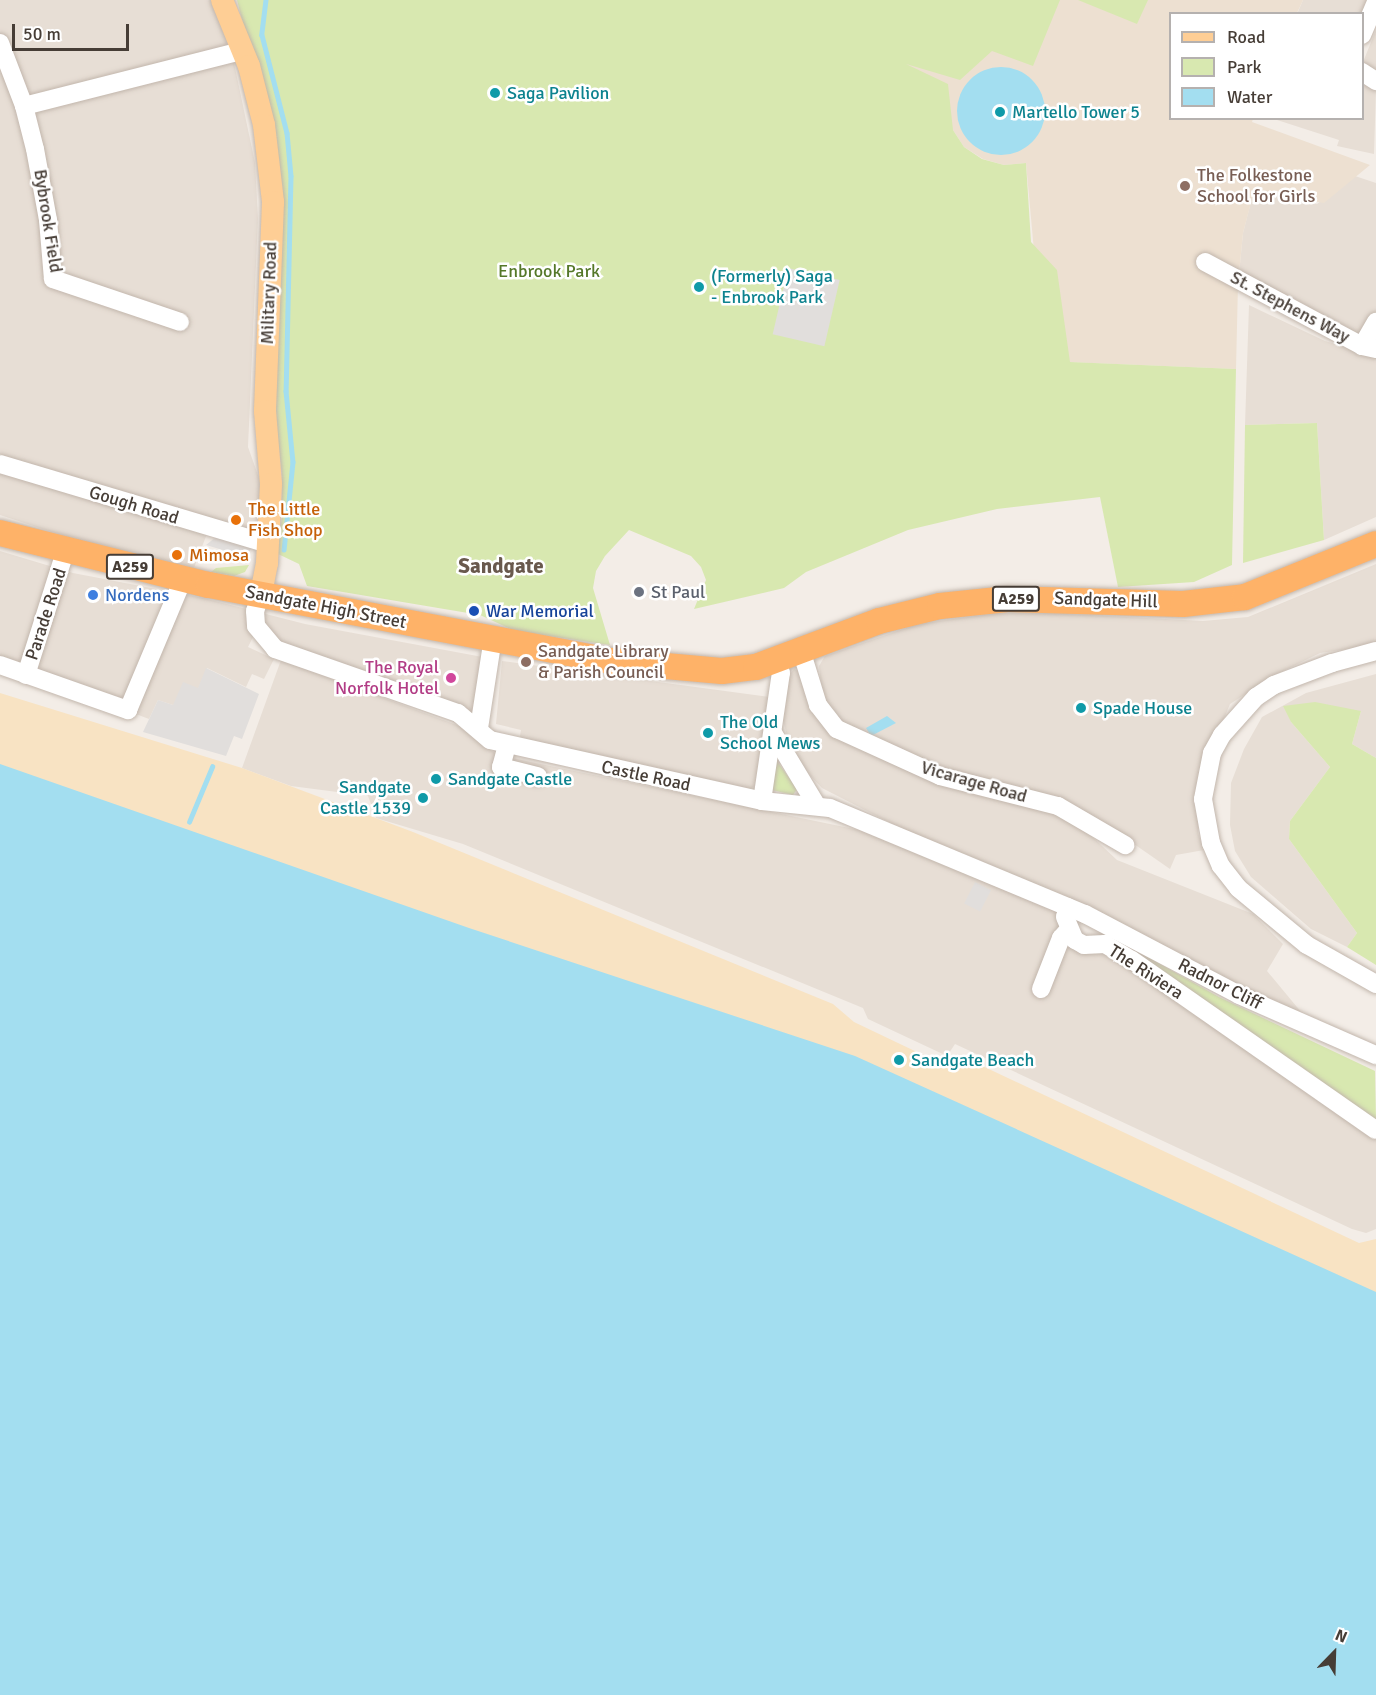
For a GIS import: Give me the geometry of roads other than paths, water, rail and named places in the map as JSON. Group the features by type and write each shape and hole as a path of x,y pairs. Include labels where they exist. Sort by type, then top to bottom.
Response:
{"highway":[{"name":"Sandgate High Street","path":"0,533 65,552 183,579 493,638 655,666"},
{"name":"Sandgate Hill","path":"655,666 722,670 756,667 879,621 940,606 1008,599 1183,603 1245,597 1376,544"}],"main road":[{"name":"Military Road","path":"222,0 242,51 264,125 273,202 266,411 271,474 268,544 261,593"}],"street":[{"path":"1364,28 1371,3"},
{"name":"Bybrook Field","path":"0,43 24,106 44,189 53,279 180,322"},
{"path":"24,106 242,51"},
{"name":"St. Stephens Way","path":"1205,262 1369,347"},
{"path":"1369,347 1376,322"},
{"name":"Gough Road","path":"0,464 268,544"},
{"name":"Parade Road","path":"26,675 65,552"},
{"path":"0,665 122,709 131,707 183,579"},
{"name":"Castle Road","path":"261,593 255,611 256,626 274,649 458,713 479,728 490,740 762,801 817,806"},
{"path":"479,728 493,638"},
{"name":"Vicarage Road","path":"801,650 818,705 837,729 940,776 1058,806 1125,845"},
{"path":"1376,651 1322,667 1274,685 1256,697 1222,735 1212,753 1203,799 1211,843 1238,888 1307,945 1376,984"},
{"path":"762,801 781,673 777,659"},
{"path":"773,733 817,806 855,818 1068,907 1069,929 1061,938 1041,989"},
{"path":"507,745 501,767 538,776"},
{"name":"Radnor Cliff","path":"1068,907 1249,999 1376,1055"},
{"name":"The Riviera","path":"1069,929 1084,945 1105,944 1132,960 1376,1130"}],"water":[{"path":"1001,67 1018,71 1032,80 1041,94 1045,111 1041,128 1032,142 1018,151 1001,155 984,151 970,142 961,128 957,111 961,94 970,80 984,71"},
{"path":"887,716 896,723 871,736 866,728"},
{"path":"0,764 469,928 855,1056 1376,1292 1376,1695 0,1695"}],"waterway":[{"path":"266,0 262,35 287,133 291,176 286,391 293,462 284,550"},
{"path":"189,822 212,767"}],"place":[{"name":"Saga Pavilion","path":"495,93"},
{"name":"Martello Tower 5","path":"1000,112"},
{"name":"The Folkestone School for Girls","path":"1185,186"},
{"name":"(Formerly) Saga - Enbrook Park","path":"699,287"},
{"name":"The Little Fish Shop","path":"236,520"},
{"name":"Mimosa","path":"177,555"},
{"name":"St Paul","path":"639,592"},
{"name":"Nordens","path":"93,595"},
{"name":"War Memorial","path":"474,611"},
{"name":"Sandgate Library & Parish Council","path":"526,662"},
{"name":"The Royal Norfolk Hotel","path":"451,678"},
{"name":"Spade House","path":"1081,708"},
{"name":"The Old School Mews","path":"708,733"},
{"name":"Sandgate Castle","path":"436,779"},
{"name":"Sandgate Castle 1539","path":"423,798"},
{"name":"Sandgate Beach","path":"899,1060"}],"district":[{"name":"Sandgate","path":"501,566"}],"park label":[{"name":"Enbrook Park","path":"549,271"}]}
